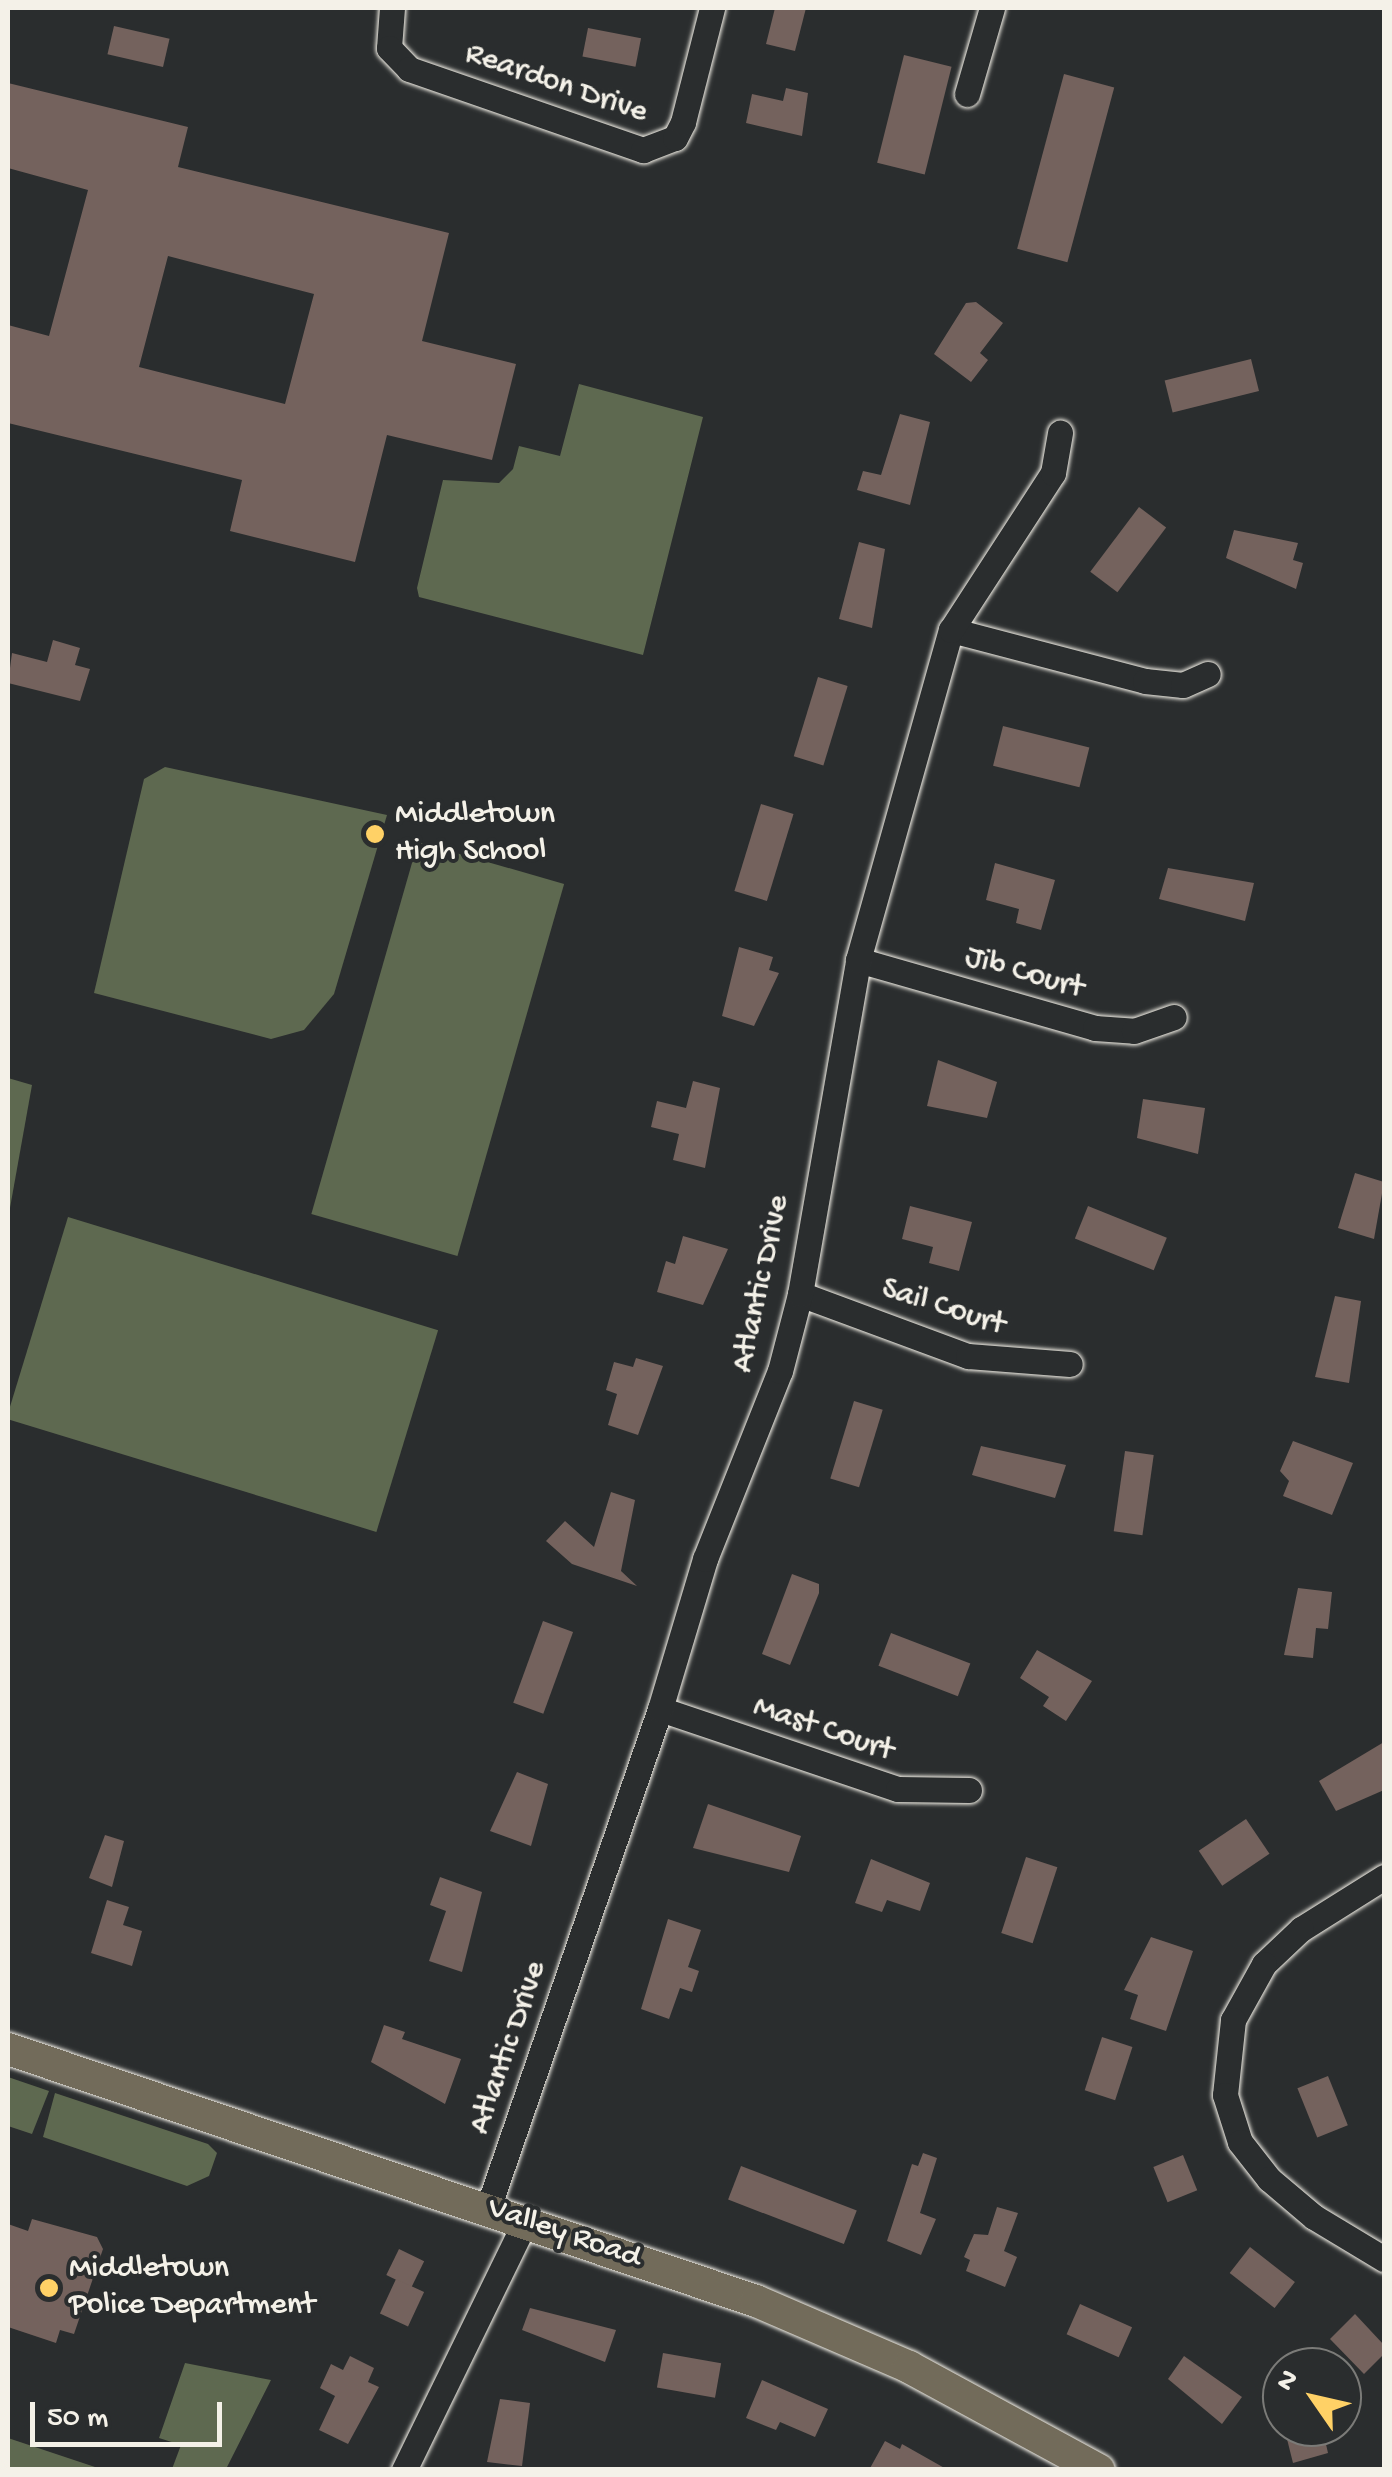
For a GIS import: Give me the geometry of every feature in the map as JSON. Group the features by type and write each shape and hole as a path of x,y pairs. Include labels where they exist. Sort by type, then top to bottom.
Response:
{"main road":[{"name":"Valley Road","path":"8,2049 526,2220 756,2301 909,2367 1099,2470"}],"street":[{"name":"Reardon Drive","path":"392,8 389,48 409,68 643,150 675,138 683,122 712,8"},
{"path":"967,94 992,8"},
{"name":"Atlantic Drive","path":"488,2208 660,1710 684,1620 780,1371 800,1294 858,960 951,630 1053,473 1060,433"},
{"path":"951,630 1145,681 1183,685 1208,674"},
{"name":"Jib Court","path":"858,960 1095,1028 1134,1031 1174,1017"},
{"name":"Sail Court","path":"800,1294 968,1356 1070,1364"},
{"name":"Mast Court","path":"660,1710 898,1790 969,1790"},
{"path":"1384,1877 1301,1930 1264,1964 1233,2020 1225,2095 1240,2142 1269,2179 1314,2216 1384,2259"},
{"path":"404,2470 526,2220"}],"green space":[{"path":"579,384 703,417 643,655 419,597 417,588 443,480 499,483 513,469 519,446 560,456"},
{"path":"165,767 387,815 334,994 304,1030 271,1039 94,993 144,779"},
{"path":"418,842 564,884 457,1256 311,1214"},
{"path":"8,1078 32,1085 8,1219"},
{"path":"68,1217 438,1330 376,1532 8,1419"},
{"path":"8,2077 49,2091 32,2134 8,2126"},
{"path":"55,2093 208,2144 217,2153 209,2176 187,2186 43,2137"},
{"path":"185,2363 271,2380 226,2469 172,2469 181,2445 159,2438"},
{"path":"8,2438 101,2469 8,2469"}],"building":[{"path":"775,8 806,8 795,51 766,44"},
{"path":"114,26 170,39 163,67 107,54"},
{"path":"588,28 641,38 635,67 582,56"},
{"path":"904,55 952,67 925,175 877,163"},
{"path":"1064,74 1114,87 1067,262 1017,249"},
{"path":"8,83 188,127 178,167 449,233 422,341 516,364 492,460 387,435 355,562 230,531 242,480 8,423 8,325 49,336 88,190 8,168","holes":["168,256 314,294 285,404 139,367"]},
{"path":"786,88 808,93 802,136 746,123 752,94 783,101"},
{"path":"976,302 1003,323 980,353 988,360 971,382 934,354 966,303"},
{"path":"1251,359 1259,391 1173,413 1165,381"},
{"path":"900,414 930,422 910,505 857,490 863,471 881,475"},
{"path":"1139,507 1166,527 1117,592 1090,572"},
{"path":"1234,530 1298,543 1293,560 1303,563 1296,589 1226,558"},
{"path":"859,542 885,549 872,628 839,619"},
{"path":"53,640 80,648 75,665 90,669 80,701 8,683 12,653 47,662"},
{"path":"818,677 848,686 823,765 794,756"},
{"path":"1003,726 1089,748 1079,787 993,766"},
{"path":"761,804 794,814 767,901 734,891"},
{"path":"995,863 1055,880 1041,930 1016,923 1019,909 986,900"},
{"path":"1168,868 1254,883 1245,921 1159,899"},
{"path":"739,947 773,957 769,970 779,973 754,1026 722,1016"},
{"path":"938,1060 997,1082 987,1118 927,1106"},
{"path":"693,1081 720,1088 705,1168 673,1160 679,1134 651,1127 657,1101 686,1108"},
{"path":"1143,1099 1205,1108 1198,1154 1137,1138"},
{"path":"1355,1173 1384,1182 1374,1239 1338,1228"},
{"path":"910,1206 972,1222 959,1271 929,1263 933,1247 902,1239"},
{"path":"1088,1206 1167,1238 1154,1270 1075,1238"},
{"path":"683,1236 728,1249 703,1305 657,1292 666,1261 675,1264"},
{"path":"1335,1296 1361,1301 1349,1383 1315,1377"},
{"path":"636,1358 663,1366 638,1435 608,1425 617,1394 606,1390 614,1362 633,1367"},
{"path":"854,1401 883,1410 859,1487 830,1478"},
{"path":"1293,1441 1353,1463 1332,1515 1283,1496 1289,1481 1280,1471"},
{"path":"981,1446 1066,1465 1055,1498 972,1475"},
{"path":"1125,1451 1154,1455 1142,1535 1114,1531"},
{"path":"611,1492 635,1500 621,1571 637,1586 572,1564 546,1541 565,1521 594,1547"},
{"path":"792,1574 819,1584 819,1593 790,1665 762,1654"},
{"path":"1298,1588 1332,1592 1328,1629 1316,1628 1313,1658 1284,1655"},
{"path":"543,1621 573,1632 543,1714 513,1703"},
{"path":"891,1633 970,1663 958,1696 878,1666"},
{"path":"1037,1650 1092,1681 1066,1721 1043,1706 1049,1697 1020,1678"},
{"path":"1384,1742 1384,1790 1336,1811 1319,1781"},
{"path":"517,1772 548,1784 531,1846 490,1831"},
{"path":"708,1804 801,1836 789,1872 693,1848"},
{"path":"1246,1819 1269,1854 1222,1886 1199,1851"},
{"path":"105,1835 124,1841 112,1887 89,1878"},
{"path":"1026,1857 1057,1867 1033,1943 1001,1933"},
{"path":"871,1859 930,1883 920,1911 887,1900 882,1912 855,1903"},
{"path":"440,1877 482,1892 462,1972 429,1961 446,1911 430,1905"},
{"path":"107,1900 129,1907 123,1925 142,1931 132,1966 91,1953"},
{"path":"668,1919 701,1930 688,1967 699,1971 692,1992 680,1988 669,2019 641,2009"},
{"path":"1151,1937 1193,1951 1166,2031 1130,2019 1138,1995 1124,1990"},
{"path":"384,2025 405,2032 402,2039 461,2059 445,2104 371,2062"},
{"path":"1102,2037 1132,2047 1115,2100 1085,2090"},
{"path":"1328,2076 1348,2125 1317,2138 1297,2088"},
{"path":"923,2153 937,2158 920,2213 936,2219 921,2255 887,2241 912,2164 918,2166"},
{"path":"1183,2155 1197,2190 1168,2202 1153,2167"},
{"path":"741,2166 857,2210 844,2244 728,2200"},
{"path":"997,2207 1018,2213 1004,2251 1017,2257 1005,2287 966,2271 970,2260 964,2257 974,2234 988,2235"},
{"name":"Middletown Police Department","path":"32,2219 97,2237 103,2249 74,2334 60,2330 56,2343 8,2327 8,2224 28,2231"},
{"path":"1250,2247 1295,2282 1275,2308 1230,2273"},
{"path":"399,2249 424,2261 411,2287 386,2275"},
{"path":"396,2279 424,2292 408,2327 380,2313"},
{"path":"1080,2304 1132,2327 1119,2357 1067,2334"},
{"path":"530,2308 616,2330 605,2362 522,2330"},
{"path":"1355,2314 1384,2345 1384,2354 1364,2374 1362,2347 1338,2347 1330,2339"},
{"path":"663,2353 721,2363 715,2398 657,2387"},
{"path":"350,2356 374,2368 368,2382 379,2387 348,2444 319,2430 335,2396 320,2388 331,2364 343,2370"},
{"path":"1184,2356 1242,2397 1222,2424 1168,2379"},
{"path":"762,2380 828,2409 815,2437 780,2422 776,2430 746,2418"},
{"path":"500,2399 530,2403 522,2466 487,2462"},
{"path":"885,2441 900,2449 902,2444 948,2470 869,2470"},
{"path":"1289,2447 1327,2447 1328,2453 1293,2463"}],"place":[{"name":"Middletown High School","path":"375,834"},
{"name":"Middletown Police Department","path":"49,2288"}]}
